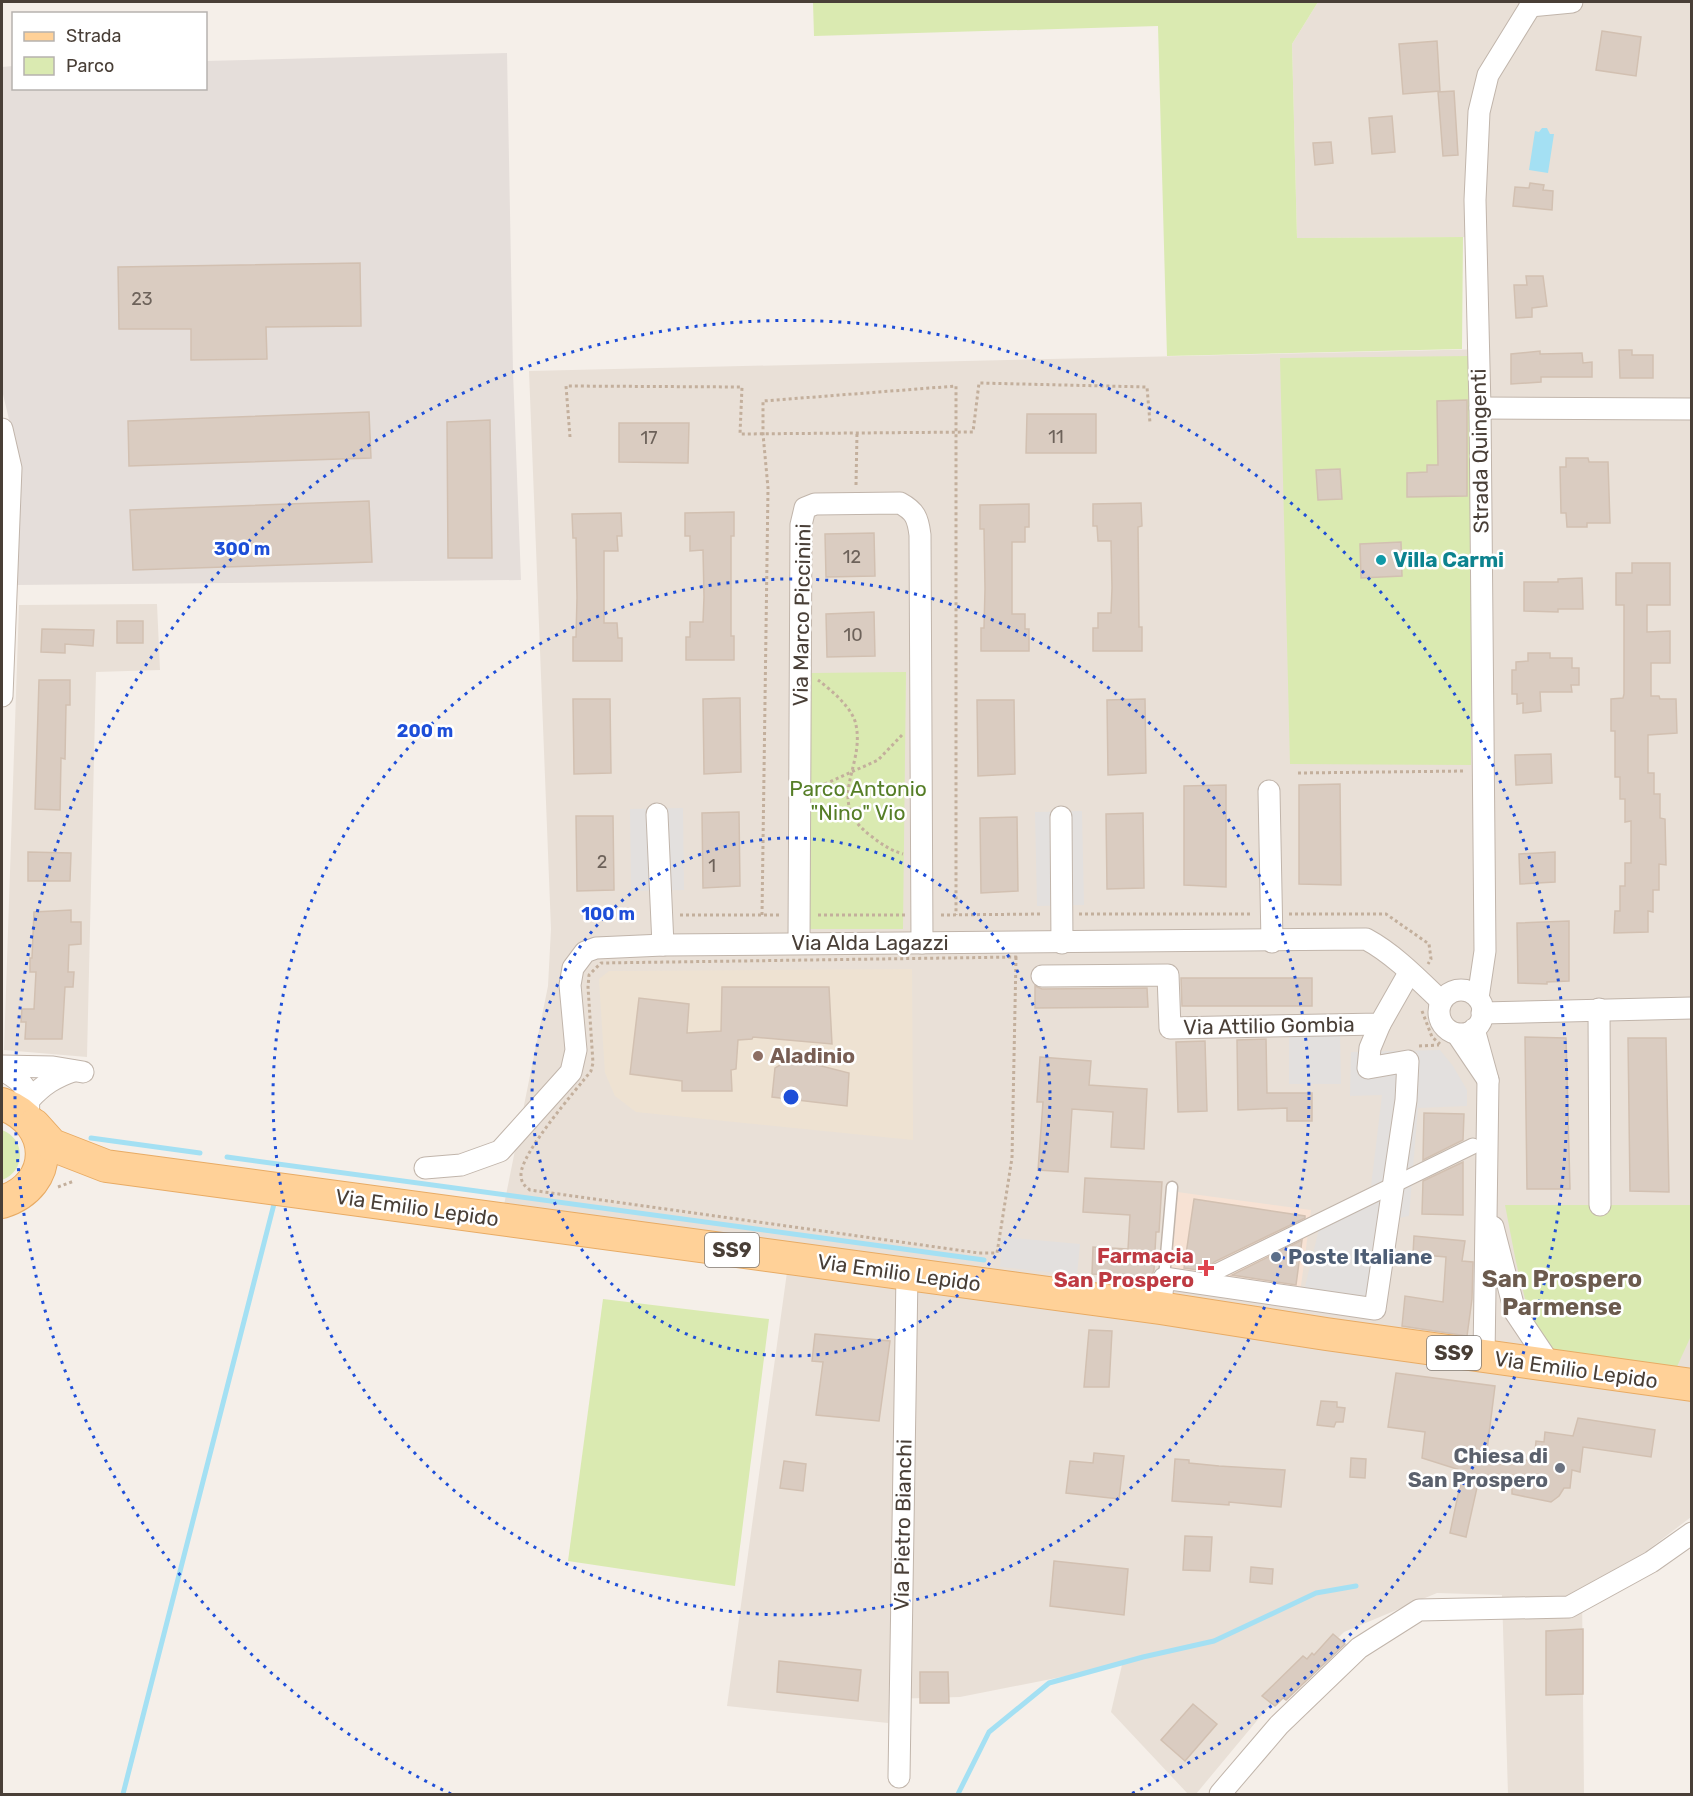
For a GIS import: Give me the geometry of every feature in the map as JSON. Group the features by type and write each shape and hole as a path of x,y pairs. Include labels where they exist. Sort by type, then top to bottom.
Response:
{"main road":[{"name":"Via Emilio Lepido","path":"23,1111 52,1144 106,1166"},
{"name":"Via Emilio Lepido","path":"15,1195 37,1174 42,1157 40,1141 23,1111"},
{"name":"Via Emilio Lepido","path":"15,1195 49,1175 76,1168 106,1166 907,1274 1162,1293 1497,1359 1692,1385"}],"street":[{"path":"1532,4 1572,2"},
{"name":"Strada Quingenti","path":"1466,1024 1485,951 1480,408 1475,200 1479,112 1488,75 1532,4"},
{"path":"1480,408 1692,409"},
{"path":"2,429 11,468 2,696"},
{"name":"Via Marco Piccinini","path":"799,944 801,525 805,508 815,504 900,503 911,509 918,518 920,535 922,943"},
{"path":"1269,791 1272,942"},
{"path":"657,814 663,945"},
{"path":"1060,817 1062,943"},
{"name":"Via Alda Lagazzi","path":"425,1168 461,1165 500,1151 571,1072 576,1050 570,985 573,968 585,952 596,948 663,945 1272,942 1366,939 1413,975 1449,996"},
{"path":"1485,951 1449,996 1439,1015 1441,1022 1450,1031 1466,1024 1599,1009 1692,1008"},
{"name":"Via Attilio Gombia","path":"1042,976 1168,975 1170,1028 1380,1024 1413,975"},
{"path":"1449,996 1468,992 1466,1024 1488,1080 1486,1200 1497,1359"},
{"path":"1599,1009 1600,1205"},
{"path":"1162,1293 1208,1284 1376,1309 1406,1100 1408,1061 1368,1068 1370,1048 1380,1024"},
{"path":"2,1068 54,1067 78,1071 57,1076 45,1084 23,1111"},
{"path":"2,1068 18,1078 23,1111"},
{"path":"1208,1284 1218,1271 1473,1146"},
{"path":"1486,1200 1515,1312 1516,1342 1497,1359"},
{"name":"Via Pietro Bianchi","path":"899,1777 907,1274"},
{"path":"1515,1312 1552,1367"},
{"path":"1220,1794 1279,1725 1359,1648 1419,1610 1569,1607 1651,1562 1692,1533"}],"lane":[{"path":"1162,1293 1172,1187"}],"path":[{"path":"570,437 566,386 742,387 740,434 973,432 979,383 1147,387 1150,423"},
{"path":"762,915 768,488 763,434 763,401 956,386 956,915"},
{"path":"856,433 856,504"},
{"path":"800,672 818,680 842,701 856,723 857,750 851,772 848,802 857,825 891,851 921,860"},
{"path":"799,820 825,784 878,760 921,714"},
{"path":"1298,772 1483,771"},
{"path":"661,915 1386,914 1429,944 1431,959 1413,975"},
{"path":"1016,957 1012,1158 997,1253 979,1253 896,1242 530,1190 523,1184 522,1166 533,1147 591,1071 593,1063 589,975 601,963 1016,957"},
{"path":"1421,1007 1432,1037 1466,1024"}],"shaded area":[{"path":"1318,2 1691,2 1691,1517 1644,1553 1582,1590 1584,1794 1508,1794 1502,1595 1437,1593 1344,1632 1265,1711 1196,1794 1188,1794 1111,1712 1122,1665 960,1697 890,1699 888,1723 727,1706 788,1265 504,1205 548,986 551,929 529,371 1488,349 1484,237 1297,238 1292,44"},
{"path":"507,53 513,372 521,580 17,585 21,470 2,390 2,67 12,66 12,90 207,90 207,61"},
{"path":"157,604 160,670 96,672 87,1057 4,1050 19,605"},
{"path":"683,808 684,890 631,891 630,809"},
{"path":"1082,811 1084,905 1037,906 1035,812"},
{"name":"Aladinio","path":"912,969 913,1140 636,1112 615,1096 605,1073 599,979 609,971"},
{"path":"1340,1032 1341,1084 1289,1084 1289,1033"},
{"path":"1440,1050 1453,1066 1467,1090 1467,1106 1418,1108 1409,1216 1378,1222 1367,1300 1304,1291 1320,1225 1369,1203 1382,1095 1350,1096 1351,1052"},
{"path":"1177,1192 1311,1210 1300,1293 1166,1276"},
{"path":"1002,1237 1080,1244 1077,1275 1000,1267"}],"green space":[{"path":"813,2 1318,2 1292,44 1297,238 1463,237 1462,349 1167,356 1158,26 814,36"},
{"path":"1471,356 1471,765 1290,764 1280,358"},
{"name":"Parco Antonio \"Nino\" Vio","path":"906,672 903,929 810,929 811,673"},
{"path":"2,1130 16,1140 20,1155 15,1170 2,1180"},
{"path":"1505,1205 1691,1205 1691,1336 1675,1371 1560,1357 1531,1323"},
{"path":"603,1299 769,1319 735,1586 568,1561"}],"water":[{"path":"1542,128 1547,128 1550,134 1554,134 1548,173 1529,170 1535,131 1539,132"}],"building":[{"path":"1602,31 1641,37 1636,76 1596,70"},
{"path":"1437,41 1440,91 1403,94 1399,44"},
{"path":"1454,91 1458,155 1443,156 1438,92"},
{"path":"1392,116 1395,152 1372,154 1369,118"},
{"path":"1331,142 1333,163 1315,165 1313,143"},
{"path":"1530,183 1544,185 1543,190 1553,191 1552,210 1513,206 1515,187 1529,188"},
{"path":"360,263 361,326 266,327 267,359 191,360 191,329 119,329 118,267"},
{"path":"1526,276 1543,276 1547,306 1532,308 1532,317 1516,318 1514,285 1527,285"},
{"path":"1619,350 1632,350 1632,355 1653,355 1653,378 1620,378"},
{"path":"1540,351 1540,354 1582,353 1583,363 1592,362 1592,377 1541,377 1541,382 1511,384 1511,354"},
{"path":"1467,400 1467,496 1407,497 1407,473 1427,472 1427,465 1438,465 1437,401"},
{"path":"369,412 371,458 129,466 128,421"},
{"path":"1027,414 1096,414 1096,453 1026,453"},
{"path":"490,420 492,558 448,558 447,422"},
{"path":"619,423 689,423 688,463 619,462"},
{"path":"1566,458 1588,458 1589,462 1608,462 1610,523 1587,523 1587,527 1567,527 1566,513 1561,513 1560,467 1566,467"},
{"path":"1340,469 1342,499 1318,500 1316,470"},
{"path":"369,501 372,562 133,570 130,510"},
{"path":"1141,503 1142,526 1138,527 1139,627 1142,627 1142,651 1093,651 1093,628 1098,628 1098,613 1111,613 1112,588 1111,541 1098,541 1097,526 1093,526 1093,504"},
{"path":"1029,504 1029,527 1025,527 1025,542 1012,542 1012,614 1025,614 1025,629 1029,629 1029,651 981,651 985,589 984,529 980,529 980,505"},
{"path":"734,512 734,536 731,536 731,636 734,636 734,660 686,660 686,637 690,637 690,622 703,622 704,597 703,550 690,551 690,536 685,536 685,513"},
{"path":"621,513 622,536 617,536 618,551 604,551 604,623 617,623 618,638 622,638 622,661 573,661 577,598 576,538 573,538 572,514"},
{"path":"874,533 875,576 826,577 825,534"},
{"name":"Villa Carmi","path":"1401,542 1402,576 1361,578 1360,544"},
{"path":"1632,563 1670,563 1670,605 1647,605 1647,632 1670,631 1670,663 1651,663 1651,696 1659,696 1660,699 1676,699 1677,733 1648,735 1648,773 1654,773 1654,794 1660,794 1660,818 1665,819 1666,865 1659,864 1659,890 1653,890 1653,912 1648,911 1648,932 1614,933 1615,911 1620,911 1620,886 1625,886 1625,863 1631,863 1631,821 1625,822 1625,799 1620,799 1620,777 1615,777 1615,731 1611,731 1611,699 1623,698 1624,694 1624,605 1616,605 1616,573 1632,573"},
{"path":"1582,578 1583,609 1558,609 1558,612 1524,611 1524,582 1558,582 1558,579"},
{"path":"874,612 875,656 827,657 826,614"},
{"path":"117,621 143,621 143,643 117,643"},
{"path":"42,629 94,630 93,646 65,644 65,653 41,652"},
{"path":"1528,653 1550,653 1550,658 1572,658 1572,668 1579,668 1579,685 1571,685 1572,692 1540,692 1541,711 1523,713 1523,703 1517,704 1517,694 1512,694 1512,670 1516,670 1516,662 1528,661"},
{"path":"39,680 70,680 70,705 66,705 65,759 61,758 60,810 35,809"},
{"path":"740,698 741,772 704,774 703,699"},
{"path":"573,699 610,699 611,773 574,774"},
{"path":"1145,699 1146,773 1108,775 1107,700"},
{"path":"977,700 1014,700 1015,774 978,776"},
{"path":"1551,754 1552,783 1516,785 1515,755"},
{"path":"1340,784 1341,885 1299,884 1299,785"},
{"path":"1226,785 1226,887 1184,885 1184,786"},
{"path":"739,812 740,886 703,888 702,813"},
{"path":"1143,813 1144,888 1107,889 1106,814"},
{"path":"576,816 613,816 614,890 577,891"},
{"path":"1017,817 1018,891 981,893 980,818"},
{"path":"28,852 71,853 70,881 28,881"},
{"path":"1555,852 1555,882 1520,884 1519,854"},
{"path":"71,910 71,922 81,922 81,944 69,945 68,972 74,972 73,987 65,987 62,1039 25,1039 26,1022 21,1022 22,1009 34,1009 36,972 30,972 30,958 32,958 34,912"},
{"path":"1569,921 1569,981 1547,982 1547,984 1518,983 1517,923"},
{"path":"1181,978 1312,978 1312,1006 1182,1006"},
{"path":"1035,986 1042,989 1147,988 1148,1007 1035,1008"},
{"path":"722,987 829,987 832,1044 753,1037 738,1040 736,1069 731,1070 732,1091 682,1091 682,1081 630,1074 639,998 689,1004 687,1033 721,1031"},
{"path":"1525,1037 1566,1038 1570,1189 1527,1189"},
{"path":"1628,1038 1666,1038 1669,1192 1630,1191"},
{"path":"1266,1039 1267,1093 1312,1093 1312,1121 1287,1121 1287,1108 1238,1110 1237,1040"},
{"path":"1205,1041 1207,1111 1178,1112 1176,1042"},
{"path":"782,1056 849,1073 847,1106 772,1097 775,1068 782,1064"},
{"path":"1040,1057 1091,1061 1089,1085 1147,1089 1144,1149 1111,1147 1113,1112 1072,1109 1068,1172 1038,1170 1043,1102 1037,1102"},
{"path":"1424,1113 1464,1114 1463,1140 1423,1160"},
{"path":"1463,1162 1463,1215 1422,1214 1423,1181"},
{"path":"1085,1178 1162,1182 1159,1232 1156,1232 1154,1270 1151,1277 1092,1274 1093,1247 1128,1249 1130,1215 1083,1212"},
{"path":"1194,1199 1305,1216 1305,1218 1214,1262 1206,1271 1184,1268"},
{"path":"1414,1236 1465,1241 1462,1261 1473,1262 1472,1299 1467,1336 1402,1326 1405,1296 1443,1302 1446,1257 1413,1254"},
{"path":"1302,1240 1296,1285 1232,1275"},
{"path":"1089,1330 1112,1331 1109,1387 1084,1387"},
{"path":"815,1334 890,1341 879,1421 816,1415 823,1362 812,1361"},
{"path":"1396,1373 1495,1386 1487,1450 1534,1462 1536,1441 1544,1442 1545,1432 1573,1436 1578,1418 1655,1430 1651,1457 1583,1447 1580,1472 1572,1470 1570,1488 1564,1488 1551,1502 1512,1494 1512,1487 1480,1474 1466,1537 1450,1533 1463,1471 1422,1458 1425,1432 1388,1427"},
{"path":"1321,1401 1337,1402 1337,1407 1345,1408 1343,1422 1336,1422 1334,1427 1317,1425"},
{"path":"1094,1453 1124,1456 1119,1499 1066,1493 1070,1461 1093,1463"},
{"path":"1351,1458 1366,1459 1365,1478 1350,1477"},
{"path":"1175,1459 1219,1466 1285,1470 1281,1507 1229,1502 1229,1505 1172,1501"},
{"path":"784,1461 806,1464 803,1491 780,1488"},
{"path":"1185,1536 1212,1537 1210,1571 1183,1570"},
{"path":"1054,1561 1128,1569 1124,1615 1050,1606"},
{"path":"1251,1567 1273,1569 1272,1584 1250,1582"},
{"path":"1583,1629 1583,1694 1546,1695 1546,1631"},
{"path":"1333,1634 1345,1644 1286,1700 1283,1698 1275,1706 1262,1696 1303,1656 1307,1659 1312,1653 1314,1655"},
{"path":"779,1661 861,1670 858,1701 777,1692"},
{"path":"920,1672 948,1672 949,1703 920,1703"},
{"path":"1193,1704 1217,1724 1185,1761 1161,1740"}],"waterway":[{"path":"91,1138 200,1153"},
{"path":"227,1157 984,1260"},
{"path":"123,1794 274,1204"},
{"path":"958,1794 989,1732 1049,1683 1143,1657 1214,1641 1316,1593 1356,1586"}],"place":[{"name":"Villa Carmi","path":"1381,560"},
{"name":"Aladinio","path":"758,1056"},
{"name":"Poste Italiane","path":"1276,1257"},
{"name":"Farmacia San Prospero","path":"1206,1268"},
{"name":"Chiesa di San Prospero","path":"1560,1468"}],"district":[{"name":"San Prospero Parmense","path":"1562,1293"}]}
